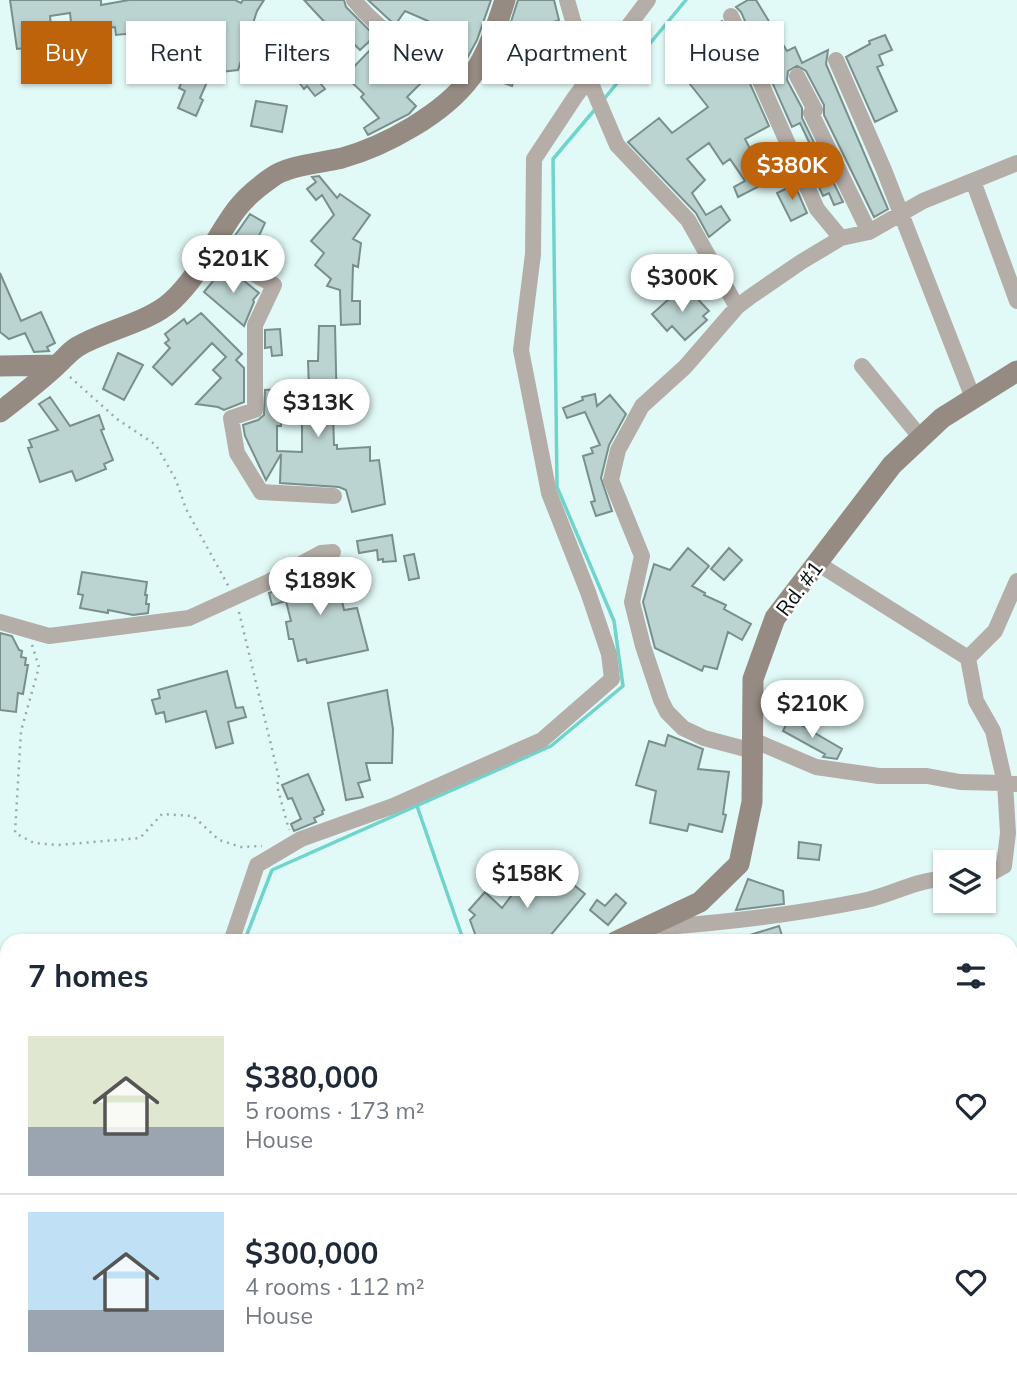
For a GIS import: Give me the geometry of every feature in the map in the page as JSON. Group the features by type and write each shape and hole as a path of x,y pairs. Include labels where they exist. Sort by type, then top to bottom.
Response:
{"main road":[{"path":"0,412 73,349 169,304 187,286 212,251 236,210 274,175 345,157 379,144 432,115 470,79 479,64 505,0"},
{"path":"0,366 57,365"},
{"name":"Rd. #1","path":"633,934 700,902 739,864 752,802 753,679 775,618 892,465 942,418 1017,371"}],"street":[{"path":"354,0 385,31 408,48 470,79"},
{"path":"567,0 595,93 617,145 688,220 737,307"},
{"path":"234,934 257,865 293,843 393,806 542,740 612,679 609,654 593,605 549,493 521,350 533,254 534,159 575,97 648,0"},
{"path":"731,16 817,209 841,238"},
{"path":"836,60 901,213 973,398"},
{"path":"797,76 816,110 811,113 869,232"},
{"path":"1011,784 960,782 927,776 879,776 816,767 753,745 704,738 683,728 667,712 643,646 632,602 642,556 611,480 618,450 642,406 685,367 737,307 801,262 841,238 869,232 901,213 1017,163"},
{"path":"973,181 1017,301"},
{"path":"212,251 274,285 255,325 255,410 231,418 237,453 261,492 334,496"},
{"path":"862,366 921,438"},
{"path":"0,622 48,636 189,618 321,553 333,552"},
{"path":"817,564 968,658 976,701 993,731 1011,784 1008,833 1011,853 1004,866 996,870"},
{"path":"968,658 995,631 1017,581"},
{"path":"656,924 664,927 725,923 853,903 933,879"}],"path":[{"path":"57,365 117,419 156,445 176,480 186,509 235,597 279,778 277,786 293,843"},
{"path":"26,628 39,667 21,731 15,833 34,843 58,845 139,838 162,814 193,816 219,840 241,847 267,845"}],"building":[{"path":"10,0 101,0 101,5 129,0 235,0 241,3 243,0 264,0 254,21 240,21 238,70 226,71 226,21 126,21 126,34 116,35 112,21 71,21 70,13 50,16 51,21 21,21 21,49 17,49"},
{"path":"304,0 344,0 346,7 369,30 369,42 360,50 355,45 355,21 324,21"},
{"path":"368,0 491,0 468,57 468,21 428,21 405,11 398,21 391,21"},
{"path":"518,0 554,0 559,20 556,21 511,21"},
{"path":"748,0 756,0 769,21 745,21 736,7"},
{"path":"885,35 892,50 879,55 883,65 877,67 897,111 875,122 846,57 870,44 869,41"},
{"path":"784,46 787,51 795,47 802,63 828,50 826,64 888,209 874,217 824,115 824,105 806,71 797,66 788,71 787,80 802,108 802,118 843,202 834,205 829,193 823,196 803,152 809,149 806,144 809,142 800,123 792,127 773,84 784,84"},
{"path":"369,51 369,84 420,84 407,97 416,106 409,114 368,135 364,128 379,118 361,97 364,94 353,84 355,66"},
{"path":"181,84 206,84 196,116 178,108 185,91 179,88"},
{"path":"300,84 321,84 325,89 315,96 307,86 304,89"},
{"path":"690,84 750,84 769,126 745,139 767,182 738,197 734,187 745,181 730,159 723,164 709,143 687,159 705,180 692,193 706,215 721,206 730,220 709,237 696,213 628,142 659,118 672,133 708,107"},
{"path":"256,101 287,106 282,132 251,126"},
{"path":"319,176 337,198 340,194 370,215 353,239 361,243 358,267 353,265 352,301 360,301 360,324 341,325 340,290 327,286 331,279 315,265 324,253 311,241 334,215 322,195 316,200 307,189 316,182 312,177"},
{"path":"793,181 807,213 791,221 777,193 792,186 790,182"},
{"path":"250,214 265,223 248,259 227,247"},
{"path":"223,269 259,293 253,300 244,326 204,292"},
{"path":"0,273 21,321 41,312 55,343 47,347 49,351 34,352 25,333 9,339 0,332"},
{"path":"690,291 709,311 703,316 707,320 685,340 672,326 667,331 652,314 677,292 685,295"},
{"path":"201,313 242,354 236,360 244,368 244,402 224,410 196,404 221,378 213,370 226,357 212,343 172,385 153,367 170,348 165,343 169,340 165,334 184,319 187,324"},
{"path":"319,326 335,326 337,413 333,414 334,445 337,445 337,449 370,447 370,461 379,460 385,504 352,512 346,490 339,487 280,483 281,454 266,480 245,436 243,425 264,415 265,390 279,389 281,426 277,426 277,451 302,452 302,418 310,417 308,361 318,361"},
{"path":"280,329 282,355 272,356 271,347 265,348 265,330"},
{"path":"118,353 143,365 124,400 103,389"},
{"path":"595,394 597,406 610,395 626,414 609,445 601,478 612,511 596,516 591,502 595,501 583,456 593,453 591,448 600,445 585,412 567,418 563,408 583,400 582,397"},
{"path":"50,397 70,426 99,415 104,429 101,430 113,460 104,464 106,469 76,481 72,471 40,482 28,448 32,447 29,440 58,430 39,404"},
{"path":"392,535 396,561 378,560 377,550 359,553 357,541"},
{"path":"688,548 709,566 692,586 726,605 724,609 751,624 742,640 728,632 717,669 704,666 702,671 655,648 643,602 654,564 670,570"},
{"path":"729,548 742,560 724,580 711,569"},
{"path":"414,554 419,578 409,580 404,556"},
{"path":"334,562 344,610 357,608 368,650 307,663 306,659 298,661 293,639 289,639 286,622 291,621 286,601 272,605 269,593 287,588 286,584 324,563"},
{"path":"82,572 147,582 145,595 146,604 149,604 148,613 133,615 80,608 83,595 78,594"},
{"path":"0,633 12,636 22,651 21,657 26,658 25,665 28,665 23,694 18,693 16,712 0,710"},
{"path":"227,671 236,708 243,707 246,717 228,722 233,743 216,748 206,711 166,722 164,712 156,714 152,700 160,698 158,690"},
{"path":"387,690 393,729 392,763 366,763 370,780 358,783 363,797 346,800 328,703"},
{"path":"766,690 793,703 787,716 766,705"},
{"path":"789,718 842,749 837,759 823,757 825,754 783,731"},
{"path":"668,735 703,749 698,769 729,772 722,832 689,824 687,831 650,823 656,791 636,785 649,741 665,746"},
{"path":"308,774 324,810 323,814 314,818 316,822 294,831 291,824 301,819 292,798 288,799 282,785"},
{"path":"799,842 821,845 819,860 798,858"},
{"path":"533,867 550,881 568,867 575,876 569,881 585,894 552,934 475,934 470,920 475,915 469,910 485,892 502,908"},
{"path":"748,879 783,891 784,904 736,910"},
{"path":"616,894 626,903 608,925 590,910 597,900 605,906"},
{"path":"779,926 782,934 753,934"}],"waterway":[{"path":"604,99 686,0"},
{"path":"247,934 272,870 551,746 623,686 614,621 557,487 553,159 597,107"},
{"path":"417,806 461,934"}]}
